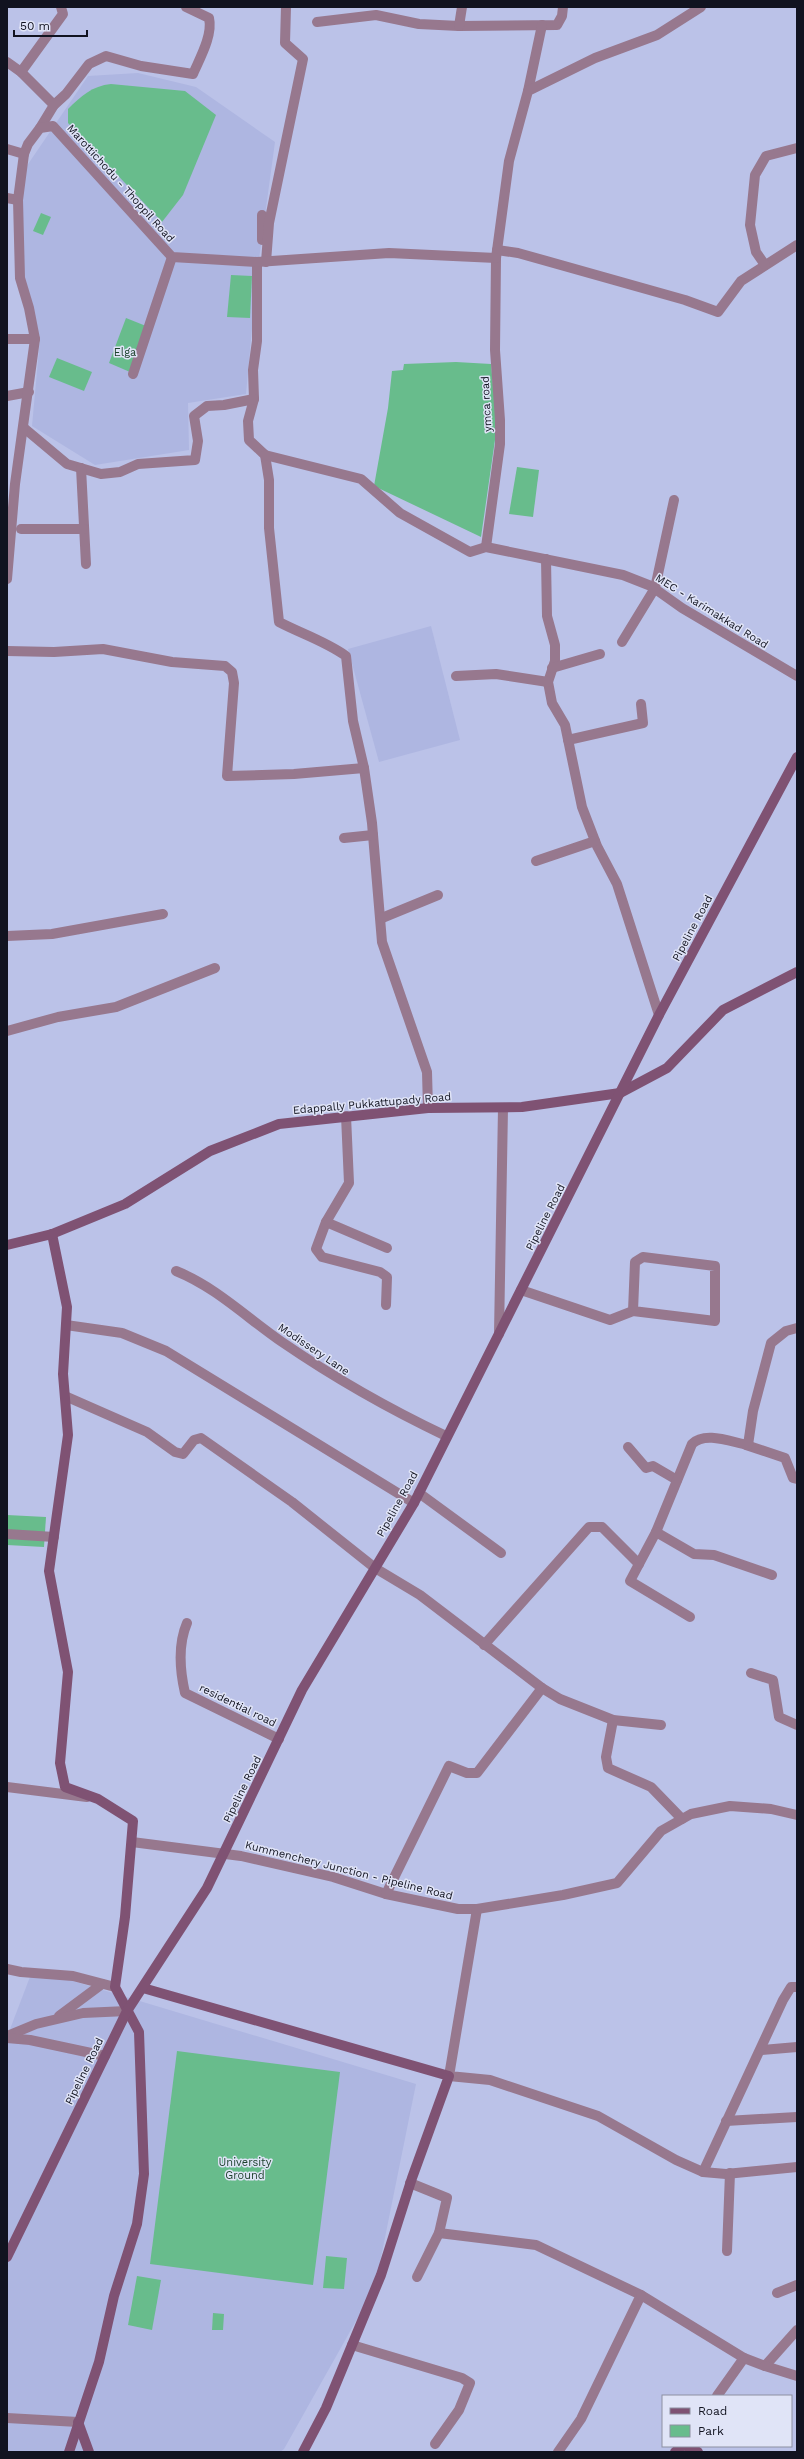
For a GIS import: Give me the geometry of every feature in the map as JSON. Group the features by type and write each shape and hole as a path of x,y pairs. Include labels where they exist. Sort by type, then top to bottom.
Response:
{"street":[{"path":"21,72 63,14 61,7"},
{"path":"7,579 15,484 24,428 35,339 29,308 20,278 18,200 24,154 28,144 54,105 66,94 89,64 106,56 141,66 193,74 206,43 210,23 209,18 186,7"},
{"path":"262,262 303,59 285,43 286,7"},
{"path":"459,26 462,7"},
{"path":"317,22 376,11 419,24 459,26 542,26 557,25 560,22 562,7"},
{"path":"528,91 595,58 657,35 701,7"},
{"path":"497,254 509,161 528,91 542,26"},
{"path":"7,62 21,72 54,105"},
{"name":"Marottichodu - Thoppil Road","path":"40,128 53,126 172,257 262,262 389,253 497,254 518,252 685,300 718,312 741,281 765,265"},
{"path":"797,148 766,156 755,175 750,225 756,252 765,265 797,245"},
{"path":"7,149 24,154"},
{"path":"7,198 18,200"},
{"path":"262,215 262,262 257,341 253,370 254,399 248,421 249,440 265,455 361,479 400,513 470,552 486,547"},
{"name":"ymca road","path":"486,547 500,444 500,420 495,350 497,254"},
{"path":"133,374 172,257"},
{"path":"7,339 35,339"},
{"path":"7,396 28,392"},
{"path":"24,428 67,464 101,474 120,472 138,464 195,460 198,441 194,416 207,406 224,405 254,399"},
{"path":"265,455 269,480 269,528 279,622 301,634 326,642 346,656 353,721 364,768 373,834 382,918 382,942 427,1072 428,1108"},
{"path":"80,468 86,564"},
{"path":"622,642 655,588 674,500"},
{"path":"21,529 84,529"},
{"name":"MEC - Karimakkad Road","path":"486,547 623,575 655,588 682,608 797,676"},
{"path":"546,559 547,616 555,645 552,668 548,682 552,703 565,725 582,806 595,841 617,884 659,1015"},
{"path":"7,651 54,652 103,649 172,662 225,666 232,672 234,683 227,776 294,774 364,768"},
{"path":"552,668 600,654"},
{"path":"456,676 496,674 548,682"},
{"path":"568,740 643,723 641,704"},
{"name":"Pipeline Road","path":"7,2257 127,2011 207,1888 302,1690 414,1503 446,1436 499,1334 659,1015 797,757"},
{"path":"344,838 373,834"},
{"path":"536,861 595,841"},
{"path":"382,918 438,895"},
{"path":"7,936 52,934 163,914"},
{"path":"7,1031 58,1017 116,1007 215,968"},
{"name":"Edappally Pukkattupady Road","path":"7,1245 52,1234 125,1204 210,1151 266,1128 296,1122 428,1108 522,1107 620,1092 667,1068 723,1010 797,972"},
{"path":"499,1334 503,1108"},
{"path":"346,1116 348,1183 326,1222 316,1249 322,1257 380,1272 387,1277 386,1305"},
{"path":"326,1222 387,1248"},
{"path":"52,1234 67,1307 63,1374 68,1435 49,1571 68,1672 60,1763 65,1788 93,1798 133,1821 126,1917 115,1987 139,2032 144,2174 137,2224 114,2296 99,2362 69,2452"},
{"path":"521,1290 610,1320 633,1311 715,1321 715,1266 643,1257 635,1262 633,1311"},
{"name":"Modissery Lane","path":"176,1271 215,1290 239,1312 335,1378 446,1436"},
{"path":"66,1325 122,1333 166,1351 414,1503"},
{"path":"746,1445 748,1445 753,1411 772,1343 786,1331 797,1328"},
{"path":"65,1396 147,1432 175,1452 183,1454 194,1440 201,1438 292,1502 375,1568 420,1596 542,1688 560,1699 614,1720 662,1725"},
{"path":"690,1617 630,1581 656,1532 692,1444 696,1440 710,1438 746,1445 785,1458 793,1478 797,1480"},
{"path":"628,1447 646,1468 653,1466 677,1480"},
{"path":"419,1493 501,1553"},
{"path":"484,1645 589,1527 602,1527 639,1564"},
{"path":"656,1532 694,1554 714,1555 772,1575"},
{"path":"7,1534 54,1537"},
{"name":"residential road","path":"187,1623 180,1670 185,1693 279,1739"},
{"path":"751,1673 773,1680 779,1717 797,1725"},
{"path":"386,1894 449,1766 467,1773 477,1772 542,1688"},
{"path":"614,1720 606,1757 608,1768 651,1788 682,1819"},
{"path":"7,1787 93,1798"},
{"name":"Kummenchery Junction - Pipeline Road","path":"132,1842 224,1853 289,1866 386,1894 458,1909 477,1909 563,1895 616,1883 661,1831 691,1814 730,1806 771,1809 797,1815"},
{"path":"303,2452 326,2408 381,2275 410,2183 449,2076 477,1909"},
{"path":"7,1969 21,1972 73,1976 115,1987"},
{"path":"53,2020 102,1984"},
{"path":"703,2172 726,2121 762,2050 783,2000 792,1987 797,1987"},
{"path":"143,1988 449,2076 490,2080 598,2116 676,2160 703,2172 730,2173 797,2167"},
{"path":"7,2037 53,2020 83,2013 127,2011"},
{"path":"7,2037 30,2040 105,2056"},
{"path":"762,2050 797,2047"},
{"path":"726,2121 797,2117"},
{"path":"727,2251 730,2173"},
{"path":"410,2183 447,2198 439,2233 417,2277"},
{"path":"439,2233 536,2245 641,2295 744,2358 797,2376"},
{"path":"777,2293 797,2285"},
{"path":"558,2452 581,2419 641,2295"},
{"path":"765,2366 797,2330"},
{"path":"352,2345 462,2378 470,2383 458,2410 435,2444"},
{"path":"718,2395 744,2358"},
{"path":"7,2418 78,2422"},
{"path":"78,2422 89,2452"},
{"path":"688,2447 698,2452"}],"shaded area":[{"path":"138,73 196,87 275,142 257,274 246,394 188,403 189,450 95,465 32,426 40,338 21,276 22,173 88,76"},
{"path":"431,626 460,740 379,762 348,649"},
{"path":"33,1969 416,2084 375,2287 284,2449 280,2452 7,2452 7,2037"}],"green space":[{"path":"111,84 185,91 216,115 183,195 162,222 68,123 68,109 92,89"},
{"path":"41,213 51,217 43,235 33,231"},
{"path":"231,275 252,276 250,318 227,317"},
{"name":"Elga","path":"126,318 146,326 130,372 109,363"},
{"path":"57,358 92,372 84,391 49,377"},
{"path":"456,362 491,364 497,426 481,537 374,486 388,408 392,371 403,370 404,364"},
{"path":"517,467 539,470 533,517 509,514"},
{"path":"7,1515 46,1517 44,1547 7,1545"},
{"name":"University Ground","path":"177,2051 340,2072 313,2285 150,2264"},
{"path":"326,2256 347,2258 344,2289 323,2288"},
{"path":"137,2276 161,2280 152,2330 128,2325"},
{"path":"213,2313 224,2314 223,2330 212,2330"}]}
